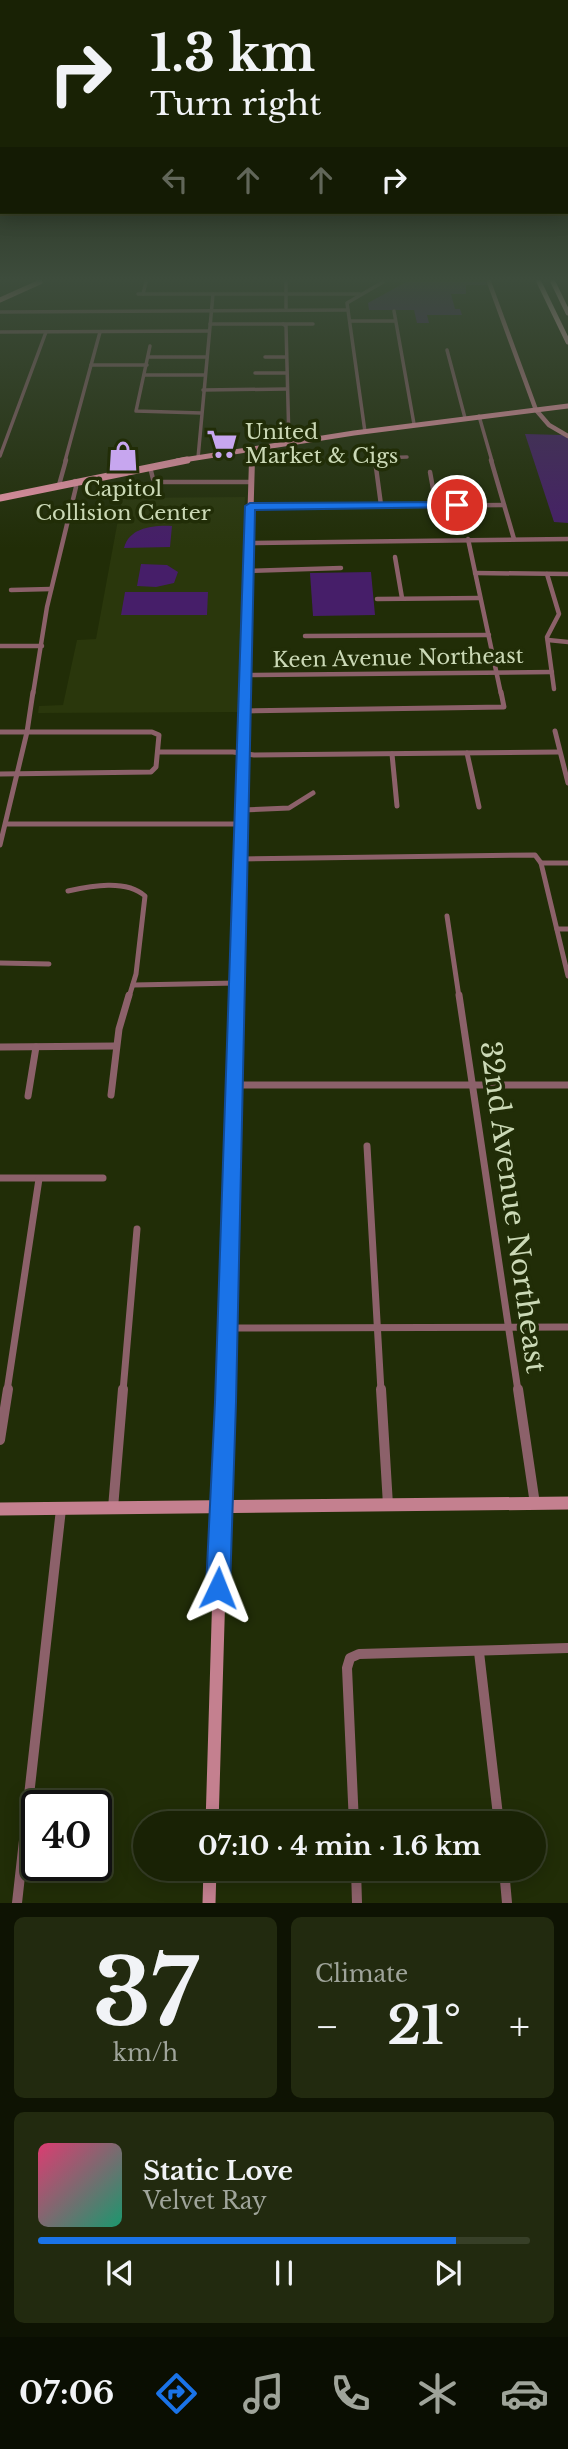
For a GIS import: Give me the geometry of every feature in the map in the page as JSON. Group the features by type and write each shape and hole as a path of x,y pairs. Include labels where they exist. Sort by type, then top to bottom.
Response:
{"main road":[{"path":"0,498 75,481 249,449 568,406"}],"street":[{"path":"0,456 32,371"},
{"path":"59,485 89,371"},
{"path":"146,371 138,413 201,413"},
{"path":"198,458 205,371"},
{"path":"356,371 365,432"},
{"path":"404,371 414,425"},
{"path":"453,371 465,418"},
{"path":"522,371 536,410 549,425 568,436"},
{"path":"255,373 286,373 289,443"},
{"path":"145,375 205,375"},
{"path":"203,390 286,389"},
{"path":"479,416 514,539"},
{"path":"212,1811 252,453 249,449"},
{"path":"381,505 375,458 407,457"},
{"path":"150,467 153,479 161,482 251,482"},
{"path":"430,472 436,505"},
{"path":"0,843 27,732 51,589 76,487 75,481"},
{"path":"250,506 504,505"},
{"path":"244,711 504,707 468,539"},
{"path":"249,543 568,539"},
{"path":"395,557 402,598"},
{"path":"248,571 341,568"},
{"path":"475,573 568,574"},
{"path":"547,574 559,614 548,633 554,689"},
{"path":"11,590 51,589"},
{"path":"377,599 480,598"},
{"path":"305,636 489,635"},
{"path":"548,640 568,642"},
{"path":"0,646 42,646"},
{"name":"Keen Avenue Northeast","path":"245,675 552,672"},
{"path":"555,731 568,783"},
{"path":"0,732 152,732 159,735 156,767 146,773 0,774"},
{"path":"158,752 559,752"},
{"path":"467,753 479,807"},
{"path":"392,754 397,806"},
{"path":"242,810 288,810 304,803 313,793"},
{"path":"6,824 242,824"},
{"path":"241,859 532,855 540,860 568,863"},
{"path":"540,860 568,976"},
{"path":"68,891 86,887 129,887 142,891 144,901 133,985 123,1011 111,1095"},
{"name":"32nd Avenue Northeast","path":"447,916 535,1504"},
{"path":"557,929 568,929"},
{"path":"0,963 49,964"},
{"path":"133,985 237,983"},
{"path":"0,1047 116,1046"},
{"path":"28,1096 36,1047"},
{"path":"234,1086 568,1085"},
{"path":"367,1146 388,1505"},
{"path":"0,1178 103,1178"},
{"path":"0,1440 39,1178"},
{"path":"113,1508 137,1229"},
{"path":"227,1328 568,1327"},
{"path":"0,1509 568,1503"},
{"path":"18,1903 61,1509"},
{"path":"353,1811 347,1668 350,1658 359,1654 568,1648"},
{"path":"480,1652 498,1811"},
{"path":"209,1903 210,1881"},
{"path":"356,1881 357,1903"},
{"path":"504,1881 507,1903"}],"shaded area":[{"path":"525,434 562,435 568,438 568,523 554,522"},
{"path":"245,497 238,712 38,713 39,706 63,705 77,640 96,639 122,498"},
{"path":"172,526 170,547 124,548 131,536 137,532 151,527"},
{"path":"141,564 167,565 178,572 174,583 156,587 137,586"},
{"path":"371,572 375,615 313,616 310,573"},
{"path":"125,592 208,592 207,615 121,615"}],"place":[{"name":"United Market & Cigs","path":"222,444"},
{"name":"Capitol Collision Center","path":"123,456"}],"route":[{"path":"218,1588 226,1402 250,506 457,505"}]}
